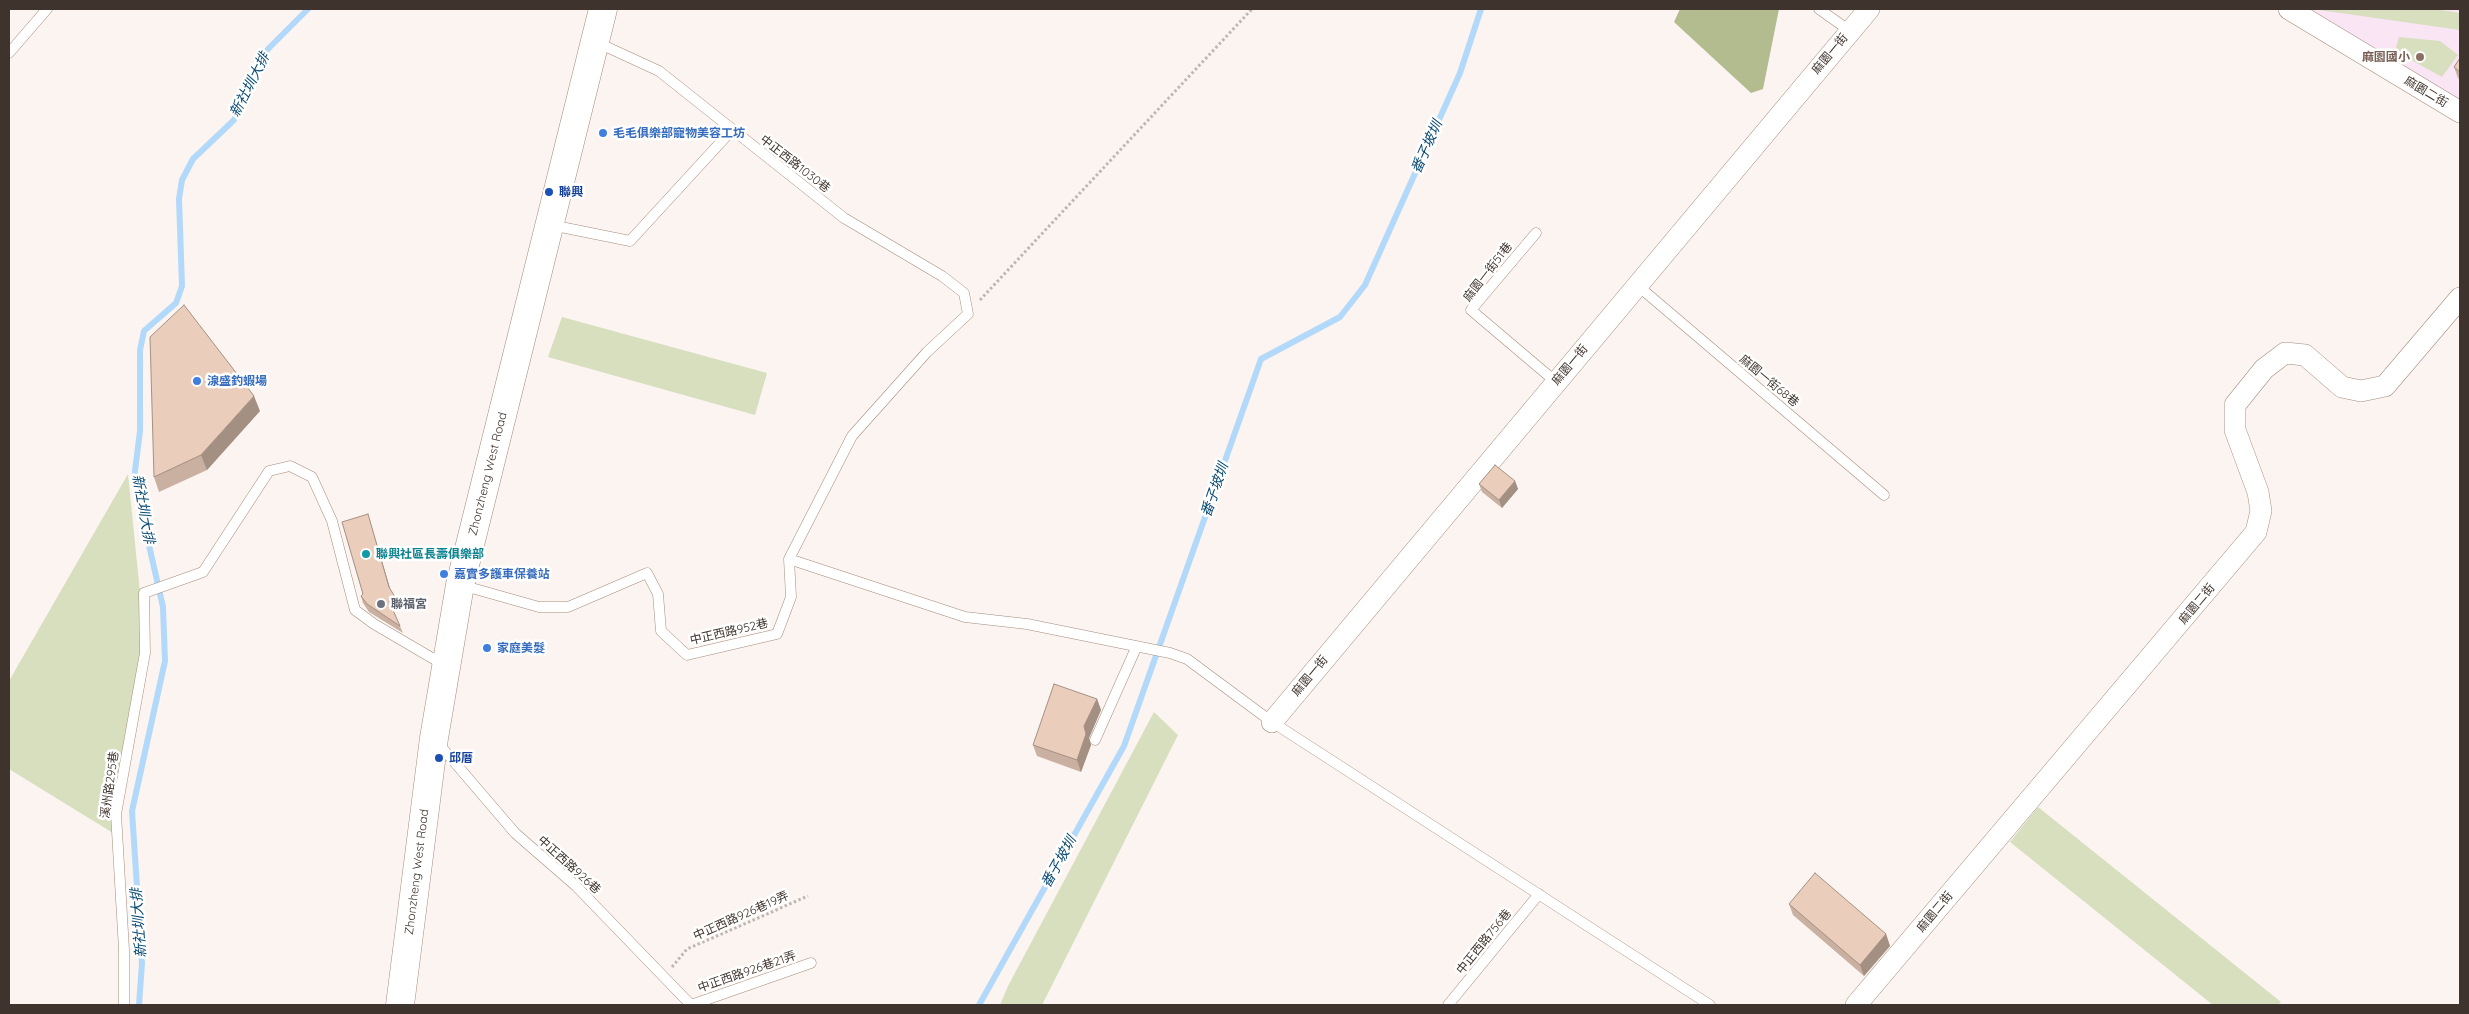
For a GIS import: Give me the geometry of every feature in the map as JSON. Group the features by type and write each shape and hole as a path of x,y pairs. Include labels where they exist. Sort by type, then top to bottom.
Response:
{"main road":[{"name":"Zhonzheng West Road","path":"400,1005 434,738 460,585 603,9"}],"street":[{"name":"麻園一街","path":"1272,722 1869,9"},
{"name":"麻園二街","path":"2289,9 2460,112"},
{"name":"麻園二街","path":"1856,1005 2256,532 2262,511 2258,492 2235,430 2235,405 2264,369 2285,353 2305,355 2342,387 2361,391 2385,386 2460,298"}],"lane":[{"path":"9,53 47,9"},
{"path":"1819,9 1850,31"},
{"name":"中正西路1030巷","path":"595,41 659,71 844,218 942,276 964,293 968,314"},
{"path":"549,225 630,241 732,130"},
{"name":"麻園一街51巷","path":"1536,233 1471,310 1556,382"},
{"name":"麻園一街68巷","path":"1637,285 1884,495"},
{"name":"中正西路952巷","path":"460,585 539,607 568,607 647,573 658,594 661,631 687,655 777,634 791,597 790,559 852,436 927,352 968,314"},
{"name":"溪州路295巷","path":"124,1005 124,950 116,814 145,653 144,592 203,572 269,472 290,466 312,477 332,521 355,610 374,624 446,666"},
{"path":"790,559 965,617 1027,624 1136,648 1170,653 1186,659 1272,722 1710,1005"},
{"path":"1095,740 1136,648"},
{"name":"中正西路926巷","path":"434,738 514,833 576,886 691,1005"},
{"name":"中正西路756巷","path":"1448,1005 1539,894"},
{"name":"中正西路926巷21弄","path":"691,1005 811,963"}],"path":[{"path":"968,314 1252,9"},
{"name":"中正西路926巷19弄","path":"663,976 687,949 808,896"}],"shaded area":[{"name":"麻園國小","path":"2298,9 2460,9 2460,105"}],"green space":[{"path":"1680,9 1779,9 1763,89 1751,93 1674,22"},
{"path":"2312,9 2434,9 2460,13 2460,30"},
{"path":"2399,37 2440,41 2458,55 2442,77 2395,51"},
{"path":"562,317 767,373 755,415 548,357"},
{"path":"128,474 146,652 113,833 9,769 9,681"},
{"path":"1154,712 1178,735 1042,1005 1000,1005 1008,986"},
{"path":"2038,807 2281,1002 2278,1005 2213,1005 2010,842"}],"building":[{"path":"2460,58 2460,72 2454,67"},
{"name":"湶盛釣蝦場","path":"184,305 254,396 201,455 154,477 150,337"},
{"path":"1495,465 1515,481 1499,500 1479,484"},
{"path":"368,514 389,587 395,597 389,601 400,626 367,604 361,596 363,594 342,522"},
{"path":"1054,684 1097,699 1084,726 1086,734 1077,760 1033,745"},
{"path":"1815,873 1886,934 1860,965 1789,904"}],"waterway":[{"name":"新社圳大排","path":"139,1005 142,963 132,811 165,661 163,607 134,479 140,431 140,350 144,331 176,303 182,286 179,199 182,180 193,159 234,120 252,75 268,49 308,9"},
{"name":"番子坡圳","path":"979,1005 1124,746 1261,359 1340,317 1365,285 1460,73 1481,9"}],"place":[{"name":"麻園國小","path":"2420,57"},
{"name":"毛毛俱樂部寵物美容工坊","path":"603,133"},
{"name":"聯興","path":"549,192"},
{"name":"湶盛釣蝦場","path":"197,381"},
{"name":"聯興社區長壽俱樂部","path":"366,554"},
{"name":"嘉實多護車保養站","path":"444,574"},
{"name":"聯福宮","path":"381,604"},
{"name":"家庭美髮","path":"487,648"},
{"name":"邱厝","path":"439,758"}]}
